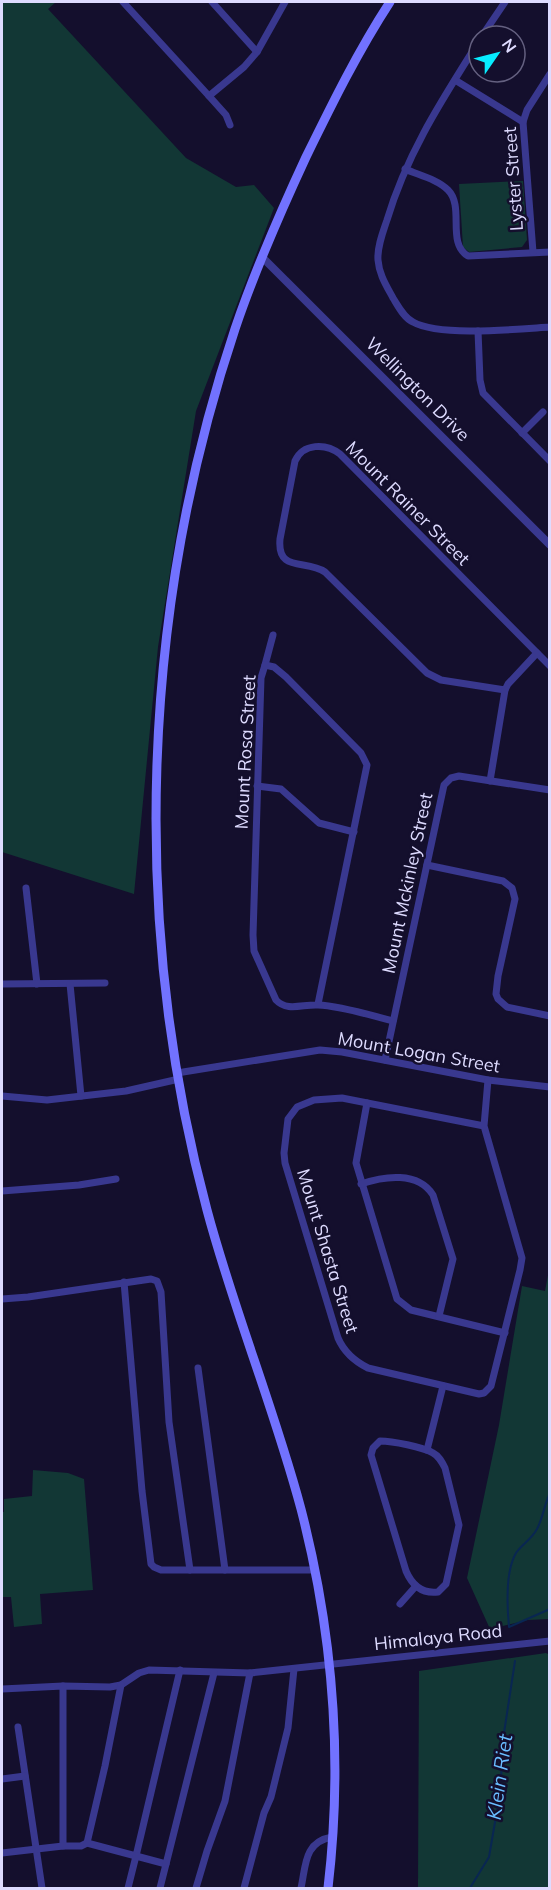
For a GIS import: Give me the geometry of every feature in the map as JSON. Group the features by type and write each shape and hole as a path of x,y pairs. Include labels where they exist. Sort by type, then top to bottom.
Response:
{"main road":[{"path":"328,1888 335,1750 330,1664 315,1570 300,1505 227,1280 207,1210 178,1076 162,943 157,844 158,744 166,644 183,537 203,440 236,328 281,210 336,95 390,2"}],"street":[{"path":"123,2 226,115 230,125"},
{"path":"212,2 257,52"},
{"path":"209,96 257,52 285,2"},
{"path":"490,24 506,2"},
{"path":"467,60 431,117 405,169 394,195 379,245 379,268 384,282 406,316 414,323 437,328 478,331 549,327"},
{"name":"Lyster Street","path":"533,252 523,122 527,110 549,74"},
{"path":"455,80 523,122"},
{"path":"405,169 442,184 449,191 455,204 459,246 468,256 549,252"},
{"name":"Wellington Drive","path":"262,257 549,545"},
{"path":"478,331 482,390 488,399 549,460"},
{"path":"522,433 543,412"},
{"name":"Mount Rainer Street","path":"505,690 441,680 427,673 325,572 317,567 290,562 282,556 280,539 297,456 304,450 319,446 330,448 340,454 549,666"},
{"path":"265,665 273,635"},
{"path":"490,781 505,690 537,653"},
{"name":"Mount Rosa Street","path":"318,1005 367,771 365,759 355,746 280,671 265,665 261,678 254,951 279,1003 289,1007 318,1005 393,1021"},
{"name":"Mount Mckinley Street","path":"385,1060 441,792 446,782 459,776 549,790"},
{"path":"257,786 281,789 319,822 354,832"},
{"path":"427,865 503,881 512,888 515,899 496,994 507,1007 549,1016"},
{"path":"26,888 37,984"},
{"path":"2,984 105,983"},
{"path":"70,984 81,1096"},
{"name":"Mount Logan Street","path":"2,1096 47,1100 126,1091 178,1076 320,1050 342,1052 488,1080 549,1087"},
{"name":"Mount Shasta Street","path":"484,1126 333,1098 314,1100 297,1107 288,1119 285,1163 334,1327 342,1347 368,1368 479,1394 488,1391 494,1379 522,1258 484,1126 488,1080"},
{"path":"367,1103 356,1163 397,1299 411,1310 505,1333"},
{"path":"361,1184 392,1176 420,1183 434,1195 453,1259 439,1316"},
{"path":"2,1191 79,1185 116,1179"},
{"path":"2,1299 124,1282 151,1279 157,1281 160,1286 169,1422 189,1570"},
{"path":"124,1282 148,1555 154,1567 161,1570 315,1570"},
{"path":"198,1368 225,1570"},
{"path":"427,1450 443,1386"},
{"path":"384,1441 427,1450 437,1456 445,1468 459,1521 459,1530 444,1587 438,1592 431,1593 416,1586 406,1571 372,1452 375,1445 384,1441"},
{"path":"400,1604 416,1586"},
{"name":"Himalaya Road","path":"121,1684 144,1671 250,1673 549,1641"},
{"path":"244,1888 264,1813 271,1797 288,1728 294,1669"},
{"path":"128,1888 159,1766 180,1670"},
{"path":"160,1888 214,1673"},
{"path":"196,1888 225,1801 250,1673"},
{"path":"2,1689 63,1686 110,1687 121,1684 87,1844"},
{"path":"63,1686 63,1846"},
{"path":"18,1727 42,1888"},
{"path":"2,1779 25,1776"},
{"path":"301,1888 309,1849 321,1839 332,1837"},
{"path":"2,1853 87,1844 166,1864"}],"green space":[{"path":"2,2 56,2 48,9 186,158 236,187 254,185 274,208 196,411 158,647 134,894 2,852"},
{"path":"523,181 527,240 522,247 469,252 463,247 459,184"},
{"path":"549,1270 549,1619 528,1620 490,1629 467,1578 499,1425 522,1286 545,1291"},
{"path":"33,1470 68,1473 84,1479 93,1590 40,1594 42,1624 14,1627 11,1597 2,1597 2,1512 4,1512 4,1499 32,1496"},
{"path":"546,1653 550,1655 549,1888 418,1888 419,1671"}],"waterway":[{"name":"Klein Riet","path":"550,1493 537,1529 518,1550 512,1561 508,1589 509,1627 550,1609"},
{"name":"Klein Riet","path":"470,1888 489,1857 500,1793 504,1733 515,1661"}]}
